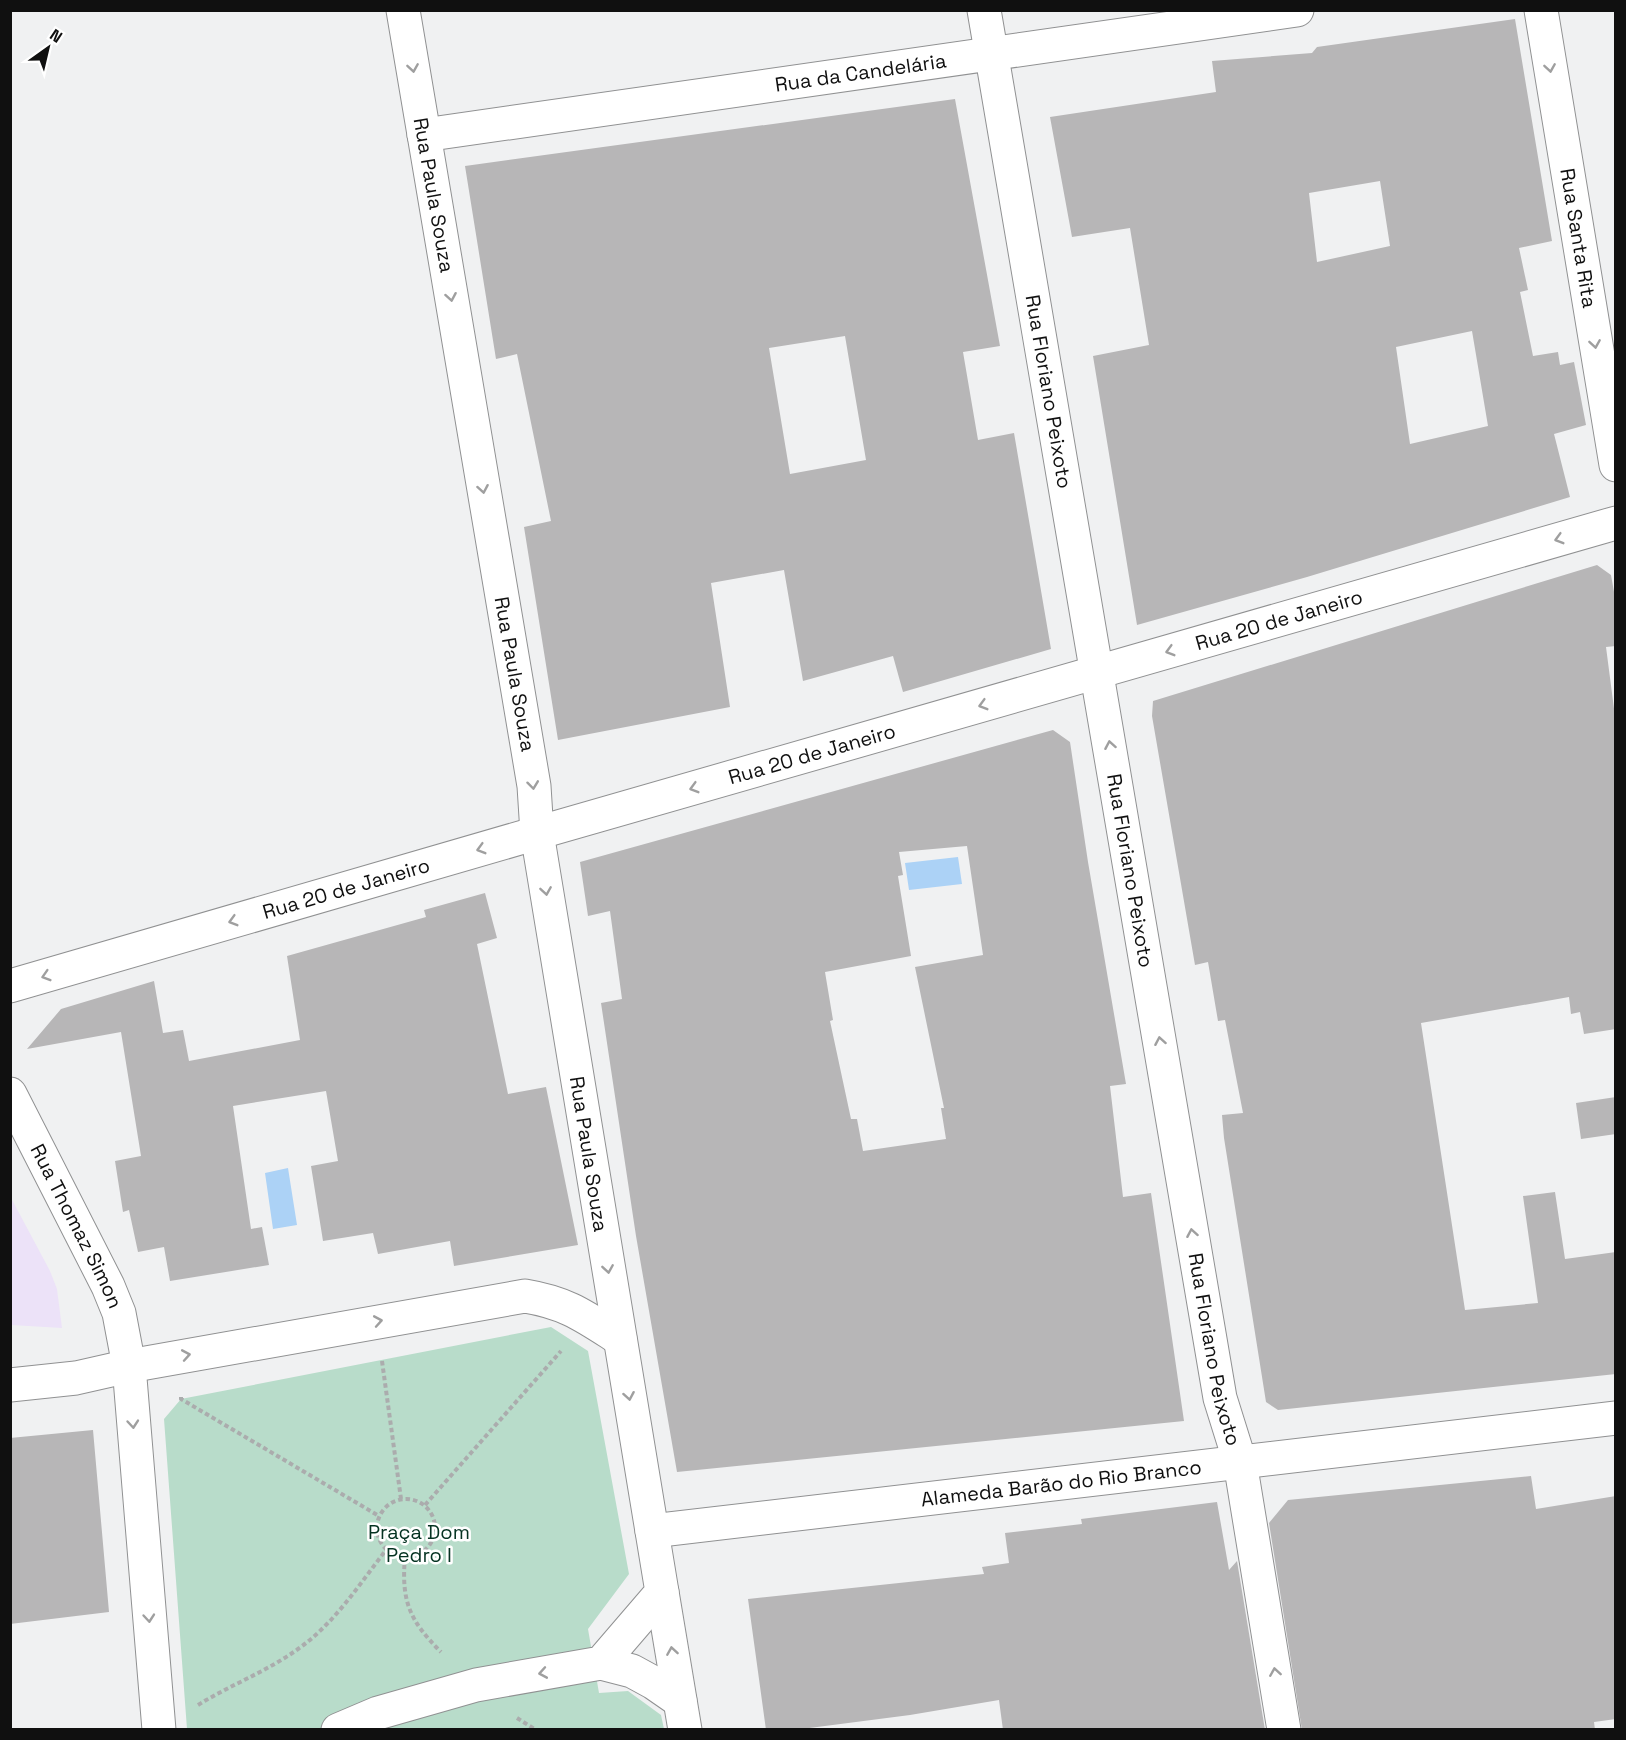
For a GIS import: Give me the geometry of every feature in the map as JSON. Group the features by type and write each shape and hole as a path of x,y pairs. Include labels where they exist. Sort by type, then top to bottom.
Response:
{"street":[{"name":"Rua Paula Souza","path":"403,10 534,786 537,833 620,1339"},
{"name":"Rua Floriano Peixoto","path":"984,10 1220,1398 1240,1462 1284,1730"},
{"name":"Rua da Candelária","path":"424,135 1297,10"},
{"name":"Rua Santa Rita","path":"1540,10 1616,465"},
{"name":"Rua 20 de Janeiro","path":"10,986 1616,523"},
{"name":"Rua Thomaz Simon","path":"10,1094 108,1286 118,1313 129,1366"},
{"path":"10,1385 76,1378 129,1366 525,1296 549,1300 572,1309 620,1339 683,1715"},
{"path":"129,1366 159,1730"},
{"name":"Alameda Barão do Rio Branco","path":"652,1531 1616,1418"},
{"path":"601,1663 663,1592"},
{"path":"338,1730 397,1707 476,1685 601,1663 632,1671 654,1683 683,1715"}],"path":[{"path":"424,1505 576,1332 572,1309"},
{"path":"376,1322 401,1498"},
{"path":"174,1358 181,1399 379,1516"},
{"path":"401,1498 414,1499 424,1505 435,1523 435,1534 431,1544 414,1556 395,1555 386,1550 376,1534 379,1516 392,1501 401,1498"},
{"path":"193,1708 268,1669 308,1642 325,1628 386,1550"}],"shaded area":[{"path":"10,1196 50,1271 57,1289 62,1328 11,1325"}],"green space":[{"name":"Praça Dom Pedro I","path":"551,1327 588,1351 629,1574 588,1629 599,1693 628,1691 661,1715 664,1729 187,1729 164,1419 181,1399"}],"water":[{"path":"958,857 962,884 909,890 905,863"},
{"path":"288,1168 297,1225 273,1229 265,1173"}],"building":[{"path":"1515,19 1552,241 1519,248 1528,290 1520,292 1533,356 1558,352 1560,365 1574,362 1586,425 1554,434 1570,497 1307,577 1137,625 1093,356 1149,345 1130,228 1072,237 1050,117 1216,92 1212,61 1312,53 1317,47","holes":["1380,181 1390,246 1317,262 1309,193","1472,331 1488,426 1410,444 1396,347"]},
{"path":"955,99 1000,346 963,352 978,440 1014,433 1051,649 903,692 893,656 803,681 784,570 711,583 730,707 558,740 524,527 551,521 517,354 496,359 465,166","holes":["845,336 866,460 790,474 769,348"]},
{"path":"1597,565 1611,575 1616,603 1616,646 1606,647 1616,724 1616,1029 1584,1034 1580,1012 1571,1014 1569,997 1421,1023 1465,1310 1538,1303 1523,1196 1555,1192 1565,1259 1616,1252 1616,1374 1278,1410 1266,1402 1224,1138 1222,1115 1243,1113 1225,1020 1218,1021 1208,962 1195,965 1152,716 1153,701"},
{"path":"1053,730 1070,742 1126,1084 1110,1086 1123,1197 1151,1193 1184,1421 677,1472 636,1236 601,1003 622,999 610,911 588,916 580,862","holes":["967,846 983,955 915,967 944,1108 941,1108 946,1139 863,1151 857,1119 851,1119 830,1021 833,1020 825,972 911,956 898,876 903,875 899,852"]},
{"path":"485,893 497,938 477,944 508,1094 546,1087 578,1245 454,1266 450,1241 378,1254 373,1233 323,1241 311,1166 338,1161 326,1091 233,1106 251,1229 262,1227 269,1265 170,1281 164,1247 138,1252 129,1210 123,1212 115,1161 141,1156 121,1032 27,1049 61,1009 154,981 163,1033 183,1030 189,1061 300,1040 287,956 426,917 424,910"},
{"path":"1616,1097 1616,1134 1581,1139 1576,1103"},
{"path":"93,1430 109,1612 10,1624 10,1438"},
{"path":"1531,1476 1536,1509 1616,1496 1616,1719 1594,1722 1595,1730 1302,1730 1269,1523 1288,1500"},
{"path":"1217,1502 1229,1570 1237,1561 1265,1730 1003,1730 999,1700 910,1715 794,1730 766,1730 748,1599 984,1574 982,1567 1009,1563 1005,1533 1082,1524 1081,1519"}]}
